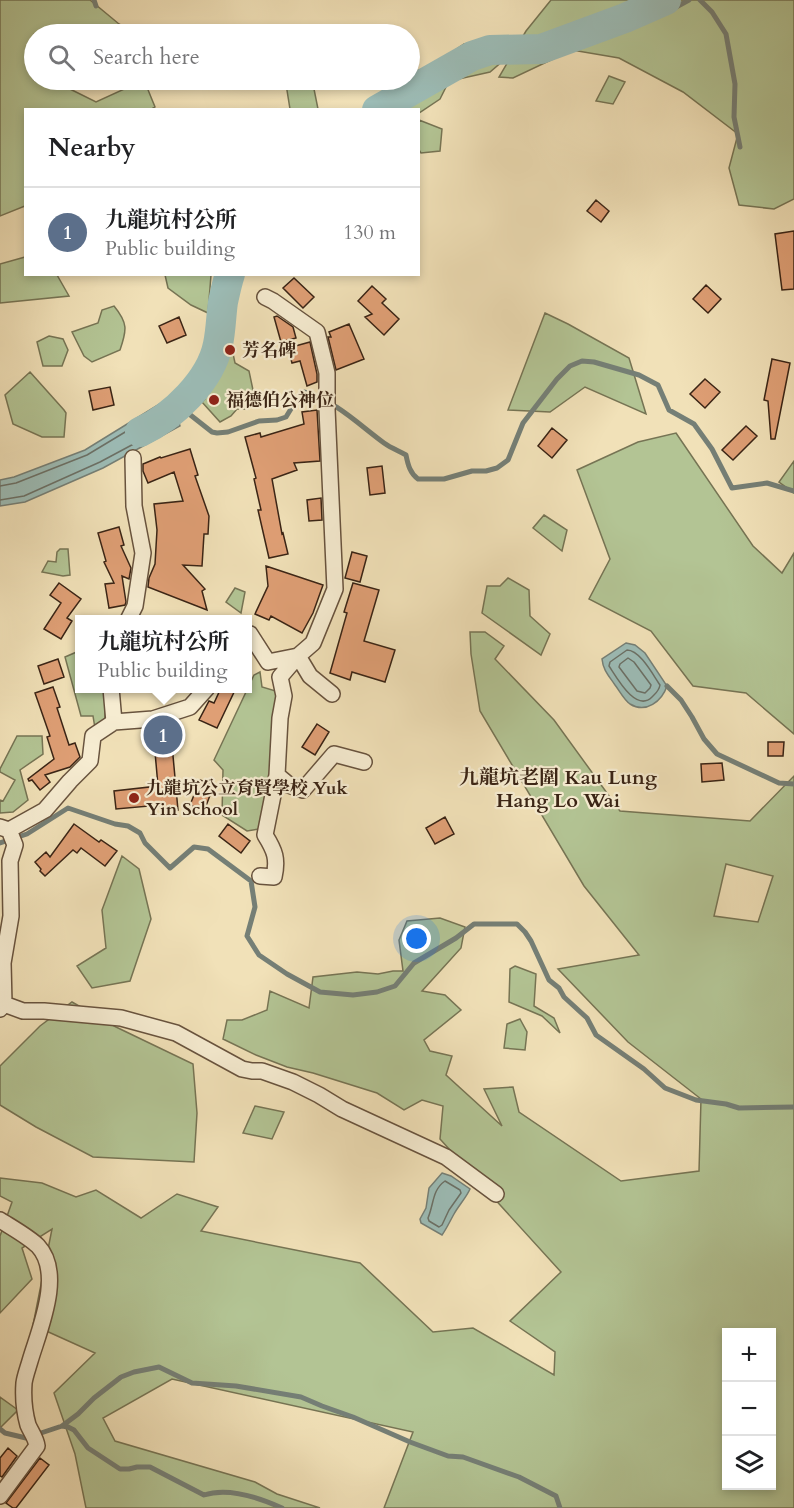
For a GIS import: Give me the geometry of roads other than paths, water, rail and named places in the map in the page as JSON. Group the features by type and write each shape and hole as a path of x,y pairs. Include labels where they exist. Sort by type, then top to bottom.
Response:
{"street":[{"path":"260,876 274,878 277,865 273,848 265,835 277,775 280,718 284,696 280,677 313,643 335,589 327,373 317,332 265,297"},
{"path":"130,615 135,606 143,553 134,506 132,458"},
{"path":"252,637 268,662 298,656"},
{"path":"298,656 310,676 332,694"},
{"path":"111,693 114,722"},
{"path":"203,693 190,707 153,718 114,722 93,736 90,761 45,810 4,828 15,845 10,861 11,916 3,963 2,1006 23,1011 121,1018 176,1033 242,1069 262,1071 294,1082 342,1109 446,1157 496,1194"},
{"path":"277,775 289,785 303,790 334,754 364,762"},
{"path":"0,1220 38,1246 48,1263 50,1280 45,1313 24,1381 25,1409 37,1446 0,1496"}],"water":[{"path":"171,397 180,426 103,468 25,502 0,506 0,480 14,477 85,450"},
{"path":"626,643 635,645 645,653 667,686 661,697 647,707 636,707 630,704 604,666 602,659"},
{"path":"442,1173 451,1176 470,1189 442,1235 421,1223 420,1219 426,1208 429,1188"}],"waterway":[{"path":"94,0 96,6"},
{"path":"420,86 472,56 490,50 541,49 666,0"},
{"path":"617,21 632,27 689,0"},
{"path":"700,0 712,12 726,34 735,84 734,117 740,147"},
{"path":"381,108 412,90"},
{"path":"140,432 177,407 189,396 208,371 218,344 223,302 230,276"},
{"path":"179,406 212,432 228,432 259,421 286,417 304,392 337,407 384,443 406,455 410,468 418,479 444,479 472,471 497,468 508,460 523,423 557,379 570,366 582,361 594,362 639,375 658,385 669,410 694,424 712,449 732,488 767,483 794,491"},
{"path":"667,686 681,700 704,739 717,754 779,783 794,784"},
{"path":"0,843 27,834 68,808 115,824 128,826 140,833 145,843 170,868 194,847 208,849 251,881 255,907 247,936 259,955 320,992 353,995 377,992 395,986 414,963 456,938 474,924 517,924 531,941 549,980 587,1018 596,1035 644,1069 665,1088 696,1100 739,1108 794,1107"},
{"path":"0,1429 5,1433 26,1438 62,1426 121,1377 159,1367 192,1383 236,1386 301,1397 448,1456 463,1457 519,1477 556,1496 560,1508"},
{"path":"62,1426 74,1430 88,1448 120,1469 150,1467 204,1495 233,1493 254,1497 282,1508"}],"place":[{"name":"芳名碑","path":"230,350"},
{"name":"福德伯公神位","path":"214,400"},
{"name":"九龍坑村公所","path":"163,735"},
{"name":"九龍坑公立育賢學校 Yuk Yin School","path":"134,798"}],"district":[{"name":"九龍坑老圍 Kau Lung Hang Lo Wai","path":"558,788"}]}
